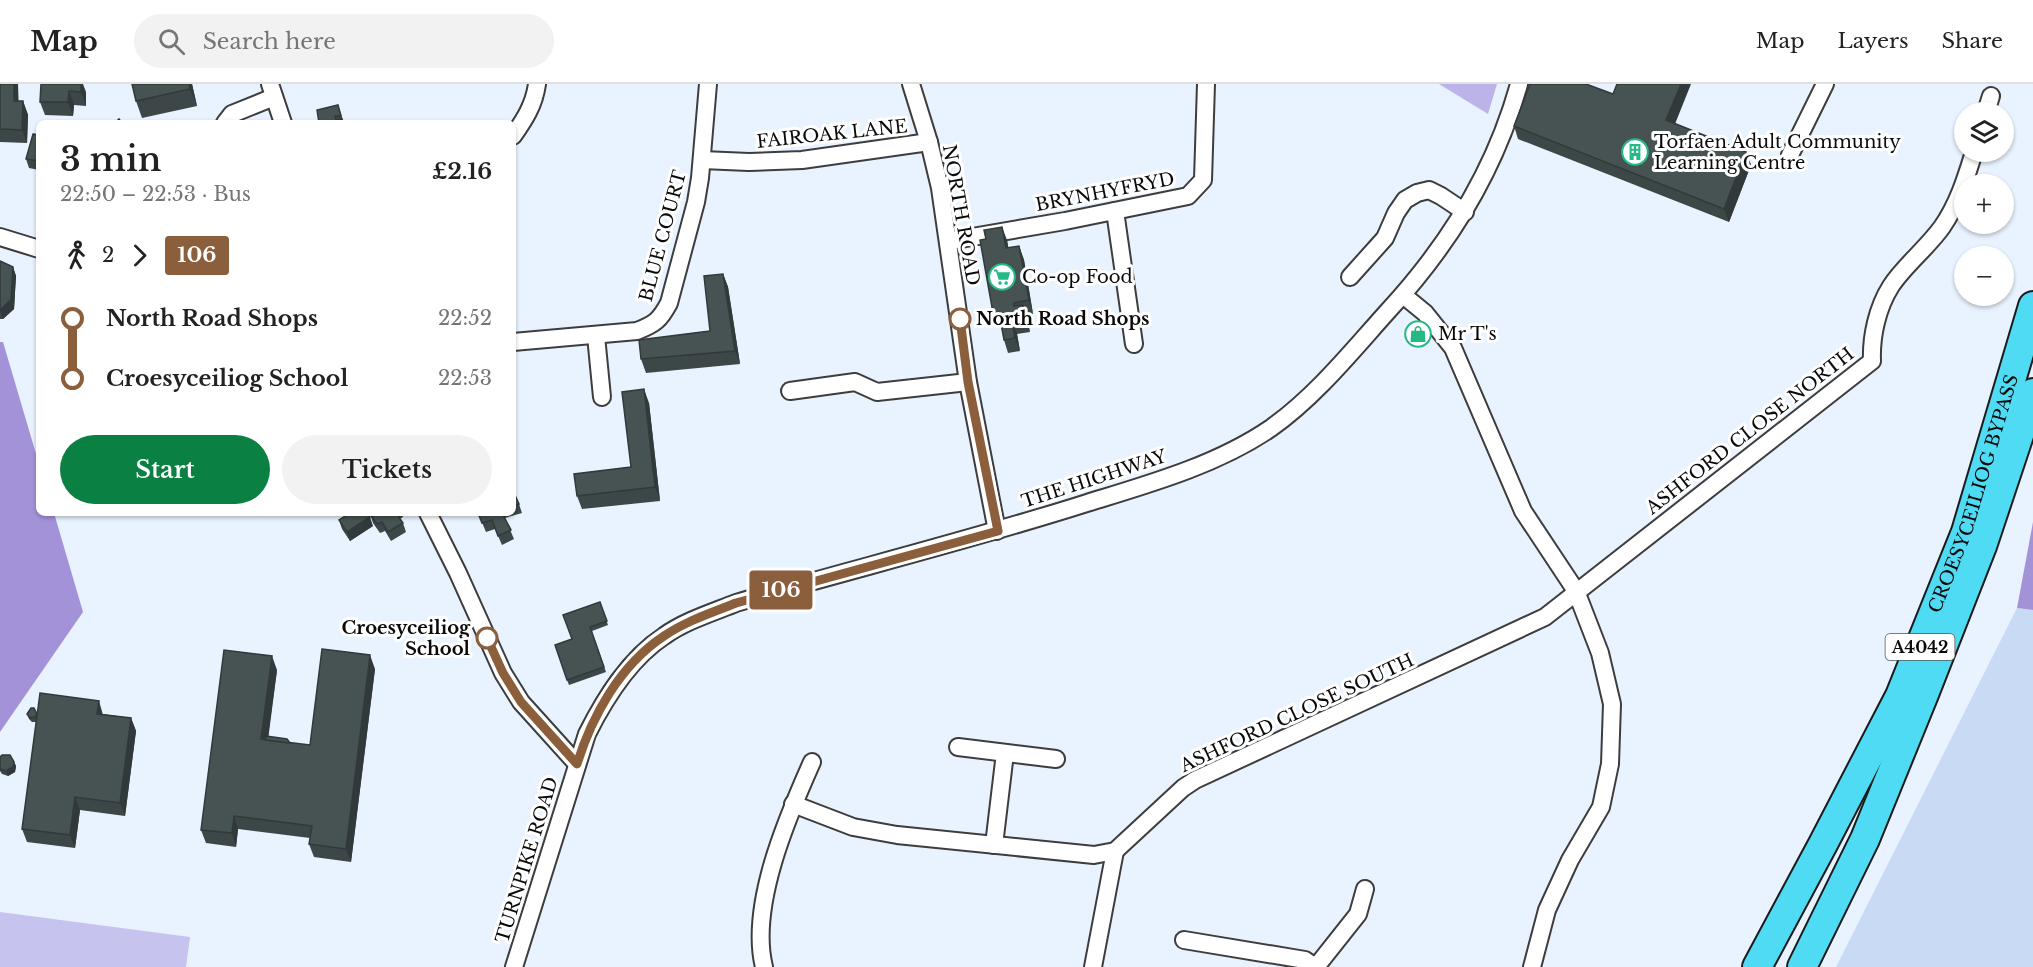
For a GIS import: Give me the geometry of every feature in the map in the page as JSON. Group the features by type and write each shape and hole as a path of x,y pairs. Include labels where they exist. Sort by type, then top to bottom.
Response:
{"highway":[{"name":"CROESYCEILIOG BYPASS","path":"1757,967 1900,696 1966,532 2033,306"},
{"name":"CROESYCEILIOG BYPASS","path":"1802,967 1865,838 1924,694 1982,546 2033,393"}],"street":[{"path":"516,132 529,113 537,84"},
{"name":"BLUE COURT","path":"516,342 637,331 651,326 662,317 669,303 696,202 708,84"},
{"name":"NORTH ROAD","path":"911,84 929,142 949,241 968,382 998,531"},
{"name":"BRYNHYFRYD","path":"949,241 1188,196 1203,180 1206,84"},
{"name":"THE HIGHWAY","path":"577,764 586,734 617,683 640,656 663,636 698,618 736,603 998,531 1176,473 1228,452 1271,428 1304,402 1431,262 1465,212 1495,151 1512,110 1519,84"},
{"path":"1790,155 1825,84"},
{"path":"227,120 232,114 272,90 282,120"},
{"path":"1989,102 1991,96"},
{"name":"FAIROAK LANE","path":"702,160 749,162 802,160 929,142"},
{"name":"ASHFORD CLOSE NORTH","path":"1576,591 1872,361 1871,344 1891,286 1930,243 1955,207 1971,162"},
{"path":"1350,278 1384,238 1395,213 1406,200 1417,193 1428,190 1442,196 1465,212"},
{"path":"1115,211 1134,344"},
{"path":"0,237 36,248"},
{"path":"1403,295 1425,313 1453,348 1523,511 1576,591 1600,653 1612,704 1610,764 1601,807 1570,860 1547,910 1532,967"},
{"path":"596,336 602,397"},
{"path":"790,391 855,382 877,392 968,382"},
{"path":"430,516 503,673 521,702 577,764"},
{"name":"ASHFORD CLOSE SOUTH","path":"1115,851 1183,788 1195,780 1519,630 1545,617 1576,591"},
{"path":"958,747 1056,759"},
{"path":"994,845 1005,753"},
{"path":"764,967 761,947 762,916 777,849 793,804 812,762"},
{"name":"TURNPIKE ROAD","path":"514,967 577,764"},
{"path":"793,804 853,827 897,835 1094,855 1115,851 1093,967"},
{"path":"1184,940 1305,960 1316,967 1358,914 1365,889"}],"shaded area":[{"path":"1439,84 1497,84 1488,114"},
{"path":"0,342 3,342 36,454 36,516 55,516 83,612 0,732"},
{"path":"2033,522 2033,610 2017,608"},
{"path":"2017,608 2033,610 2033,967 1836,967"},
{"path":"0,912 190,937 186,967 0,967"}],"building":[{"path":"0,84 14,84 14,101 23,101 22,130 0,129"},
{"path":"41,84 81,84 81,92 69,91 68,102 40,102"},
{"path":"132,84 189,84 190,89 136,101"},
{"name":"Torfaen Adult Community Learning Centre","path":"1530,84 1586,84 1613,94 1617,84 1681,84 1666,120 1746,152 1724,209 1514,126"},
{"path":"338,105 341,116 335,116 336,120 319,120 317,110"},
{"path":"33,134 36,134 36,161 26,159"},
{"path":"1002,227 1006,248 1019,246 1029,300 1014,303 1014,306 1023,305 1025,319 1012,321 1015,338 1004,340 999,312 993,313 980,240 986,239 984,230"},
{"path":"0,261 13,267 11,300 0,310"},
{"path":"723,274 735,351 641,359 639,340 710,331 704,276"},
{"path":"644,389 655,487 577,496 574,474 631,467 622,392"},
{"path":"345,516 370,517 347,532 339,520"},
{"path":"371,516 398,516 403,523 388,532 382,522 377,524"},
{"path":"479,516 504,516 511,530 498,536 492,520 482,523"},
{"path":"600,602 607,621 590,627 604,667 567,680 555,645 572,639 563,615"},
{"path":"322,649 370,655 346,849 309,844 312,826 234,816 232,833 201,830 224,650 272,656 261,739 310,745"},
{"path":"40,693 99,701 97,714 131,718 120,803 75,797 70,835 22,829"},
{"path":"31,708 34,708 37,714 30,718 27,714"},
{"path":"266,736 287,739 290,743 266,740"},
{"path":"2,755 10,755 14,762 13,767 6,771 0,769"}],"bus line":[{"name":"106","path":"487,638 503,673 521,702 577,764 586,734 601,706 640,656 663,636 698,618 736,603 998,531 968,382 960,319"}],"place":[{"name":"Torfaen Adult Community Learning Centre","path":"1635,152"},
{"name":"Co-op Food","path":"1002,277"},
{"name":"North Road Shops","path":"960,319"},
{"name":"Mr T's","path":"1418,334"},
{"name":"Croesyceiliog School","path":"487,638"}]}
